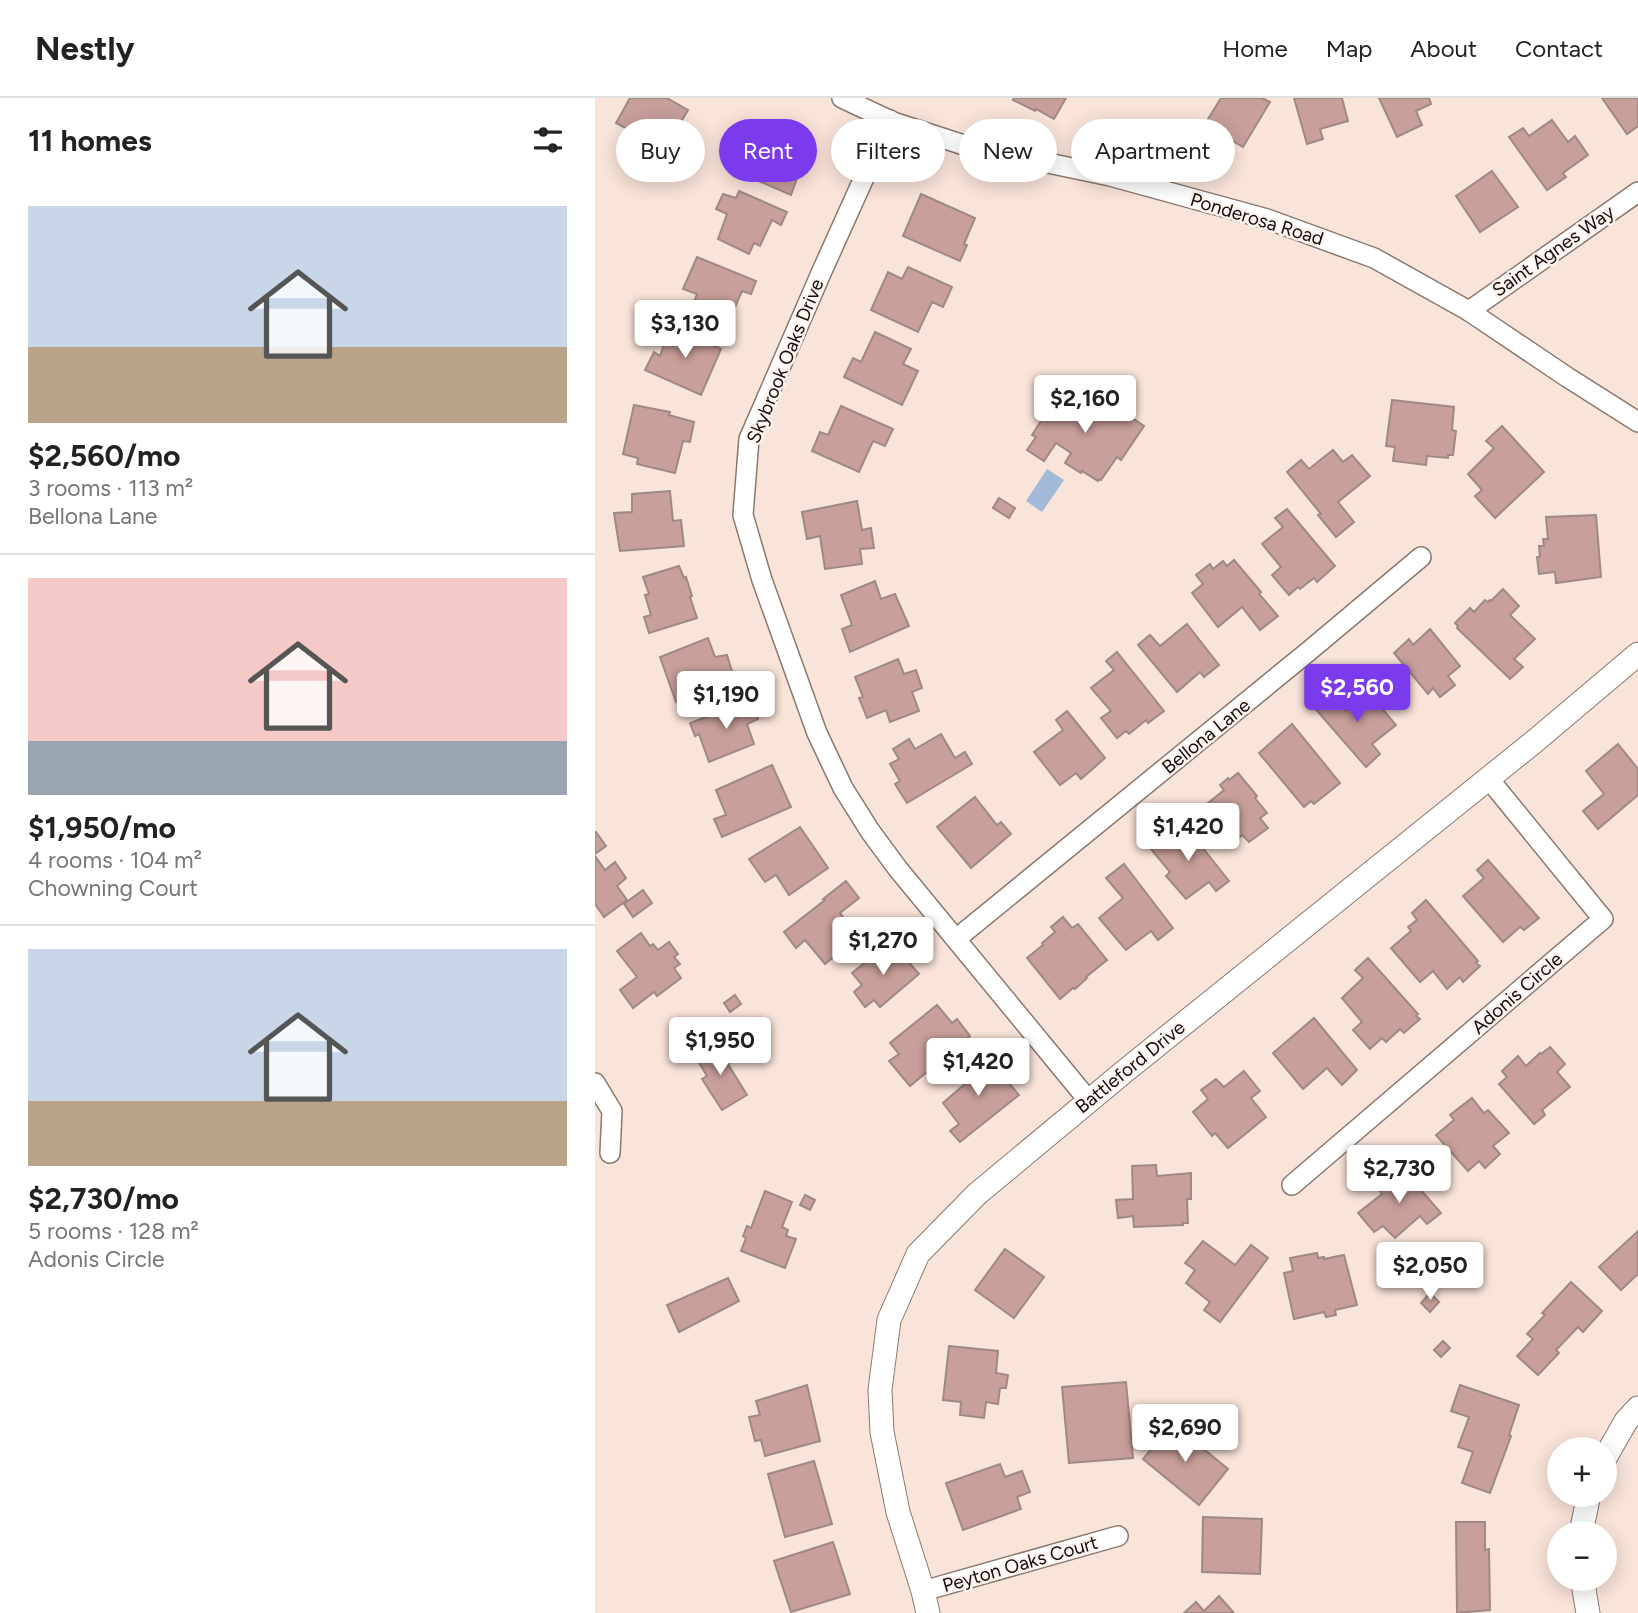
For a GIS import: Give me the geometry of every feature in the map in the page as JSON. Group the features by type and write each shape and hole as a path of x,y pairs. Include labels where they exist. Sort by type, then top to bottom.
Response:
{"street":[{"name":"Ponderosa Road","path":"842,98 888,119"},
{"name":"Ponderosa Road","path":"945,138 968,146 1110,176 1267,219 1374,258 1469,311 1638,422"},
{"name":"Skybrook Oaks Drive","path":"862,182 749,439 743,515 762,580 817,733 843,788 891,860 1090,1101"},
{"name":"Saint Agnes Way","path":"1469,311 1638,191"},
{"name":"Bellona Lane","path":"956,939 1310,651 1421,557"},
{"name":"Battleford Drive","path":"925,1602 898,1512 882,1432 880,1390 888,1320 918,1254 977,1194 1638,654"},
{"name":"Adonis Circle","path":"1292,1185 1603,919 1488,778"},
{"path":"595,1083 612,1111 610,1153"},
{"path":"1617,1437 1638,1408"},
{"name":"Peyton Oaks Court","path":"925,1602 1118,1536"},
{"path":"1584,1591 1588,1613"}],"water":[{"path":"1047,469 1064,480 1042,512 1026,501"}],"building":[{"path":"630,98 667,98 688,110 683,119 618,119"},
{"path":"1014,98 1066,98 1054,119 1013,100"},
{"path":"1221,98 1262,98 1270,102 1243,147 1235,142 1235,119 1208,119"},
{"path":"1294,98 1342,98 1348,121 1320,129 1323,139 1307,144"},
{"path":"1379,98 1429,98 1431,104 1416,111 1422,125 1397,137"},
{"path":"1602,98 1638,98 1638,126 1627,134"},
{"path":"1552,120 1568,142 1575,136 1588,155 1563,173 1566,177 1547,190 1509,137 1523,128 1529,136"},
{"path":"1492,171 1518,207 1480,232 1456,196"},
{"path":"761,182 796,182 791,195"},
{"path":"739,191 787,212 781,225 772,220 760,246 754,243 749,254 718,239 727,214 716,209 723,194 736,198"},
{"path":"921,194 975,218 960,261 903,236"},
{"path":"697,257 756,281 751,294 742,291 726,328 690,312 697,294 683,289"},
{"path":"908,267 952,287 943,307 932,302 918,332 871,310 888,272 902,279"},
{"path":"671,324 721,349 701,395 645,370 654,352 660,356"},
{"path":"875,332 911,349 903,364 918,371 902,405 844,377 853,358 861,362"},
{"path":"1069,391 1093,406 1097,400 1108,407 1104,413 1113,419 1119,409 1144,426 1121,460 1117,457 1101,480 1098,481 1082,471 1081,473 1065,463 1071,453 1056,443 1044,461 1027,450 1036,437 1032,435 1051,405 1055,407"},
{"path":"1392,400 1454,407 1452,430 1456,431 1453,455 1448,455 1448,458 1427,456 1426,465 1393,461 1395,447 1386,446"},
{"path":"634,405 670,412 669,415 694,422 690,442 683,441 675,473 637,464 638,458 623,454"},
{"path":"841,406 893,429 885,446 873,441 859,472 812,451 820,432 828,435"},
{"path":"1502,426 1544,472 1495,518 1475,496 1482,490 1468,474 1494,448 1486,441"},
{"path":"1333,450 1343,462 1352,455 1370,476 1338,502 1354,522 1336,537 1287,472 1301,460 1309,469"},
{"path":"670,491 673,521 681,520 684,546 620,551 614,513 632,512 632,494"},
{"path":"999,498 1015,508 1009,518 993,508"},
{"path":"857,501 862,530 871,528 874,548 860,549 862,564 825,569 820,536 807,539 802,512"},
{"path":"1287,509 1335,566 1317,582 1314,578 1289,595 1272,575 1281,567 1262,544 1283,527 1275,518"},
{"path":"1596,515 1601,577 1556,583 1555,572 1539,574 1539,546 1544,546 1543,539 1548,539 1546,517"},
{"path":"1234,560 1278,616 1260,630 1242,607 1218,627 1192,593 1203,584 1196,575 1210,564 1213,569 1223,561 1227,566"},
{"path":"679,566 684,578 686,577 697,618 649,633 644,617 651,615 645,595 649,594 643,577"},
{"path":"875,581 881,599 895,594 909,626 850,652 842,629 852,625 841,595"},
{"path":"1503,589 1519,606 1510,615 1535,639 1514,659 1523,667 1510,679 1455,623 1470,608 1474,612 1485,600 1491,601"},
{"path":"1187,624 1219,665 1204,677 1200,672 1177,692 1138,645 1150,635 1160,646"},
{"path":"1430,629 1460,666 1448,676 1455,685 1440,697 1433,688 1428,694 1394,653 1409,639 1413,645"},
{"path":"708,638 715,657 727,655 734,678 676,702 660,657"},
{"path":"1117,652 1164,711 1148,723 1146,720 1129,734 1126,731 1117,738 1101,718 1111,711 1091,688 1114,670 1106,661"},
{"path":"898,659 904,674 916,670 922,688 912,692 919,711 890,722 886,710 867,718 855,677"},
{"path":"1330,691 1346,711 1370,694 1396,725 1372,744 1380,754 1366,767 1313,706"},
{"path":"751,700 758,719 747,724 754,744 709,762 699,734 695,736 690,723"},
{"path":"1067,711 1105,758 1081,779 1076,773 1060,785 1034,752 1063,730 1056,720"},
{"path":"1292,724 1340,783 1314,804 1311,801 1304,807 1259,753"},
{"path":"941,734 955,758 965,752 972,764 907,803 895,784 900,781 890,764 899,759 893,749 909,739 915,749"},
{"path":"1618,744 1638,769 1638,795 1598,829 1583,811 1604,794 1586,771"},
{"path":"772,765 791,807 722,837 714,819 726,815 716,790"},
{"path":"1238,773 1267,813 1260,818 1268,828 1249,842 1242,835 1236,840 1207,804 1224,790 1220,785"},
{"path":"975,797 997,825 1001,822 1011,834 971,868 937,827"},
{"path":"1183,823 1229,881 1216,891 1209,882 1186,899 1166,876 1170,872 1150,848"},
{"path":"800,827 828,868 789,895 776,875 765,882 749,859"},
{"path":"595,833 606,846 595,854"},
{"path":"595,856 605,870 615,862 626,878 617,886 627,900 604,917 595,904"},
{"path":"1488,860 1539,918 1524,930 1520,927 1503,942 1463,896 1484,878 1477,870"},
{"path":"1124,864 1173,928 1158,940 1151,931 1126,950 1099,918 1123,898 1106,878"},
{"path":"846,881 859,898 840,913 856,938 825,964 805,940 796,948 784,932"},
{"path":"643,890 652,903 633,917 624,904"},
{"path":"1426,900 1480,966 1463,982 1460,977 1447,989 1433,971 1420,982 1391,948 1411,931 1408,927 1417,920 1412,913"},
{"path":"1063,917 1072,928 1078,924 1107,960 1060,999 1027,958 1055,932 1051,927"},
{"path":"641,933 650,946 653,944 658,950 669,942 678,954 674,957 680,964 674,968 681,978 657,996 654,992 633,1008 620,990 637,977 617,951"},
{"path":"889,944 903,961 906,959 919,974 880,1007 874,1000 865,1007 854,992 862,985 852,973"},
{"path":"1368,958 1420,1019 1404,1033 1400,1029 1386,1042 1382,1038 1370,1049 1353,1030 1362,1022 1342,998 1363,978 1355,970"},
{"path":"735,995 741,1004 730,1012 724,1003"},
{"path":"937,1005 952,1023 957,1019 970,1036 910,1086 889,1061 899,1054 890,1043"},
{"path":"1314,1018 1357,1070 1342,1085 1327,1068 1303,1089 1273,1053"},
{"path":"715,1043 747,1095 722,1110 702,1079 707,1076 695,1056"},
{"path":"1550,1047 1565,1064 1557,1072 1570,1087 1542,1110 1545,1115 1534,1124 1499,1084 1507,1077 1502,1071 1518,1056 1526,1066"},
{"path":"978,1057 986,1067 989,1064 1000,1078 1003,1076 1019,1095 960,1142 950,1131 959,1124 943,1103 966,1083 959,1074"},
{"path":"1244,1071 1260,1091 1251,1098 1266,1117 1228,1148 1215,1133 1212,1136 1193,1112 1208,1099 1201,1090 1216,1079 1224,1087"},
{"path":"1472,1098 1484,1113 1488,1110 1509,1133 1493,1146 1500,1154 1485,1168 1479,1161 1468,1171 1436,1135 1454,1120 1450,1115"},
{"path":"1156,1165 1157,1176 1191,1173 1191,1199 1187,1199 1188,1223 1134,1227 1133,1216 1118,1218 1116,1200 1133,1199 1132,1166"},
{"path":"1401,1167 1441,1213 1427,1224 1420,1216 1395,1238 1383,1226 1374,1232 1358,1213 1382,1194 1377,1187"},
{"path":"765,1191 792,1202 782,1227 788,1230 786,1236 796,1239 785,1268 741,1251 747,1226 751,1228"},
{"path":"805,1195 815,1200 810,1210 800,1205"},
{"path":"1638,1231 1638,1274 1621,1290 1599,1267"},
{"path":"1203,1241 1235,1265 1251,1245 1268,1258 1220,1322 1204,1310 1210,1302 1186,1283 1195,1270 1185,1263"},
{"path":"1005,1249 1044,1277 1014,1318 975,1290"},
{"path":"1317,1253 1318,1258 1324,1259 1344,1255 1357,1305 1335,1310 1336,1315 1326,1317 1324,1312 1294,1319 1284,1273 1293,1271 1290,1258"},
{"path":"728,1278 739,1301 679,1332 667,1305"},
{"path":"1571,1282 1602,1311 1583,1332 1578,1327 1556,1350 1559,1353 1538,1375 1517,1356 1533,1339 1527,1334 1545,1315 1542,1313"},
{"path":"1430,1293 1439,1302 1430,1312 1421,1303"},
{"path":"1443,1341 1450,1348 1441,1357 1434,1350"},
{"path":"949,1346 998,1351 996,1373 1008,1375 1006,1388 1000,1388 998,1404 986,1402 984,1418 960,1415 961,1402 943,1400"},
{"path":"1126,1382 1133,1458 1069,1463 1062,1387"},
{"path":"807,1385 820,1441 765,1456 761,1440 755,1441 749,1417 760,1415 756,1401"},
{"path":"1460,1385 1519,1405 1509,1435 1511,1436 1490,1493 1462,1483 1473,1452 1458,1447 1469,1417 1451,1411"},
{"path":"1172,1423 1228,1469 1199,1505 1143,1459"},
{"path":"814,1461 832,1524 785,1537 768,1474"},
{"path":"1000,1464 1005,1477 1022,1471 1030,1492 1017,1497 1021,1509 963,1530 946,1483"},
{"path":"1203,1517 1262,1519 1260,1574 1202,1572"},
{"path":"1456,1522 1485,1522 1485,1550 1489,1549 1490,1610 1457,1613"},
{"path":"833,1542 850,1594 791,1612 774,1561"},
{"path":"1219,1596 1234,1613 1184,1613 1196,1602 1204,1611"}]}
